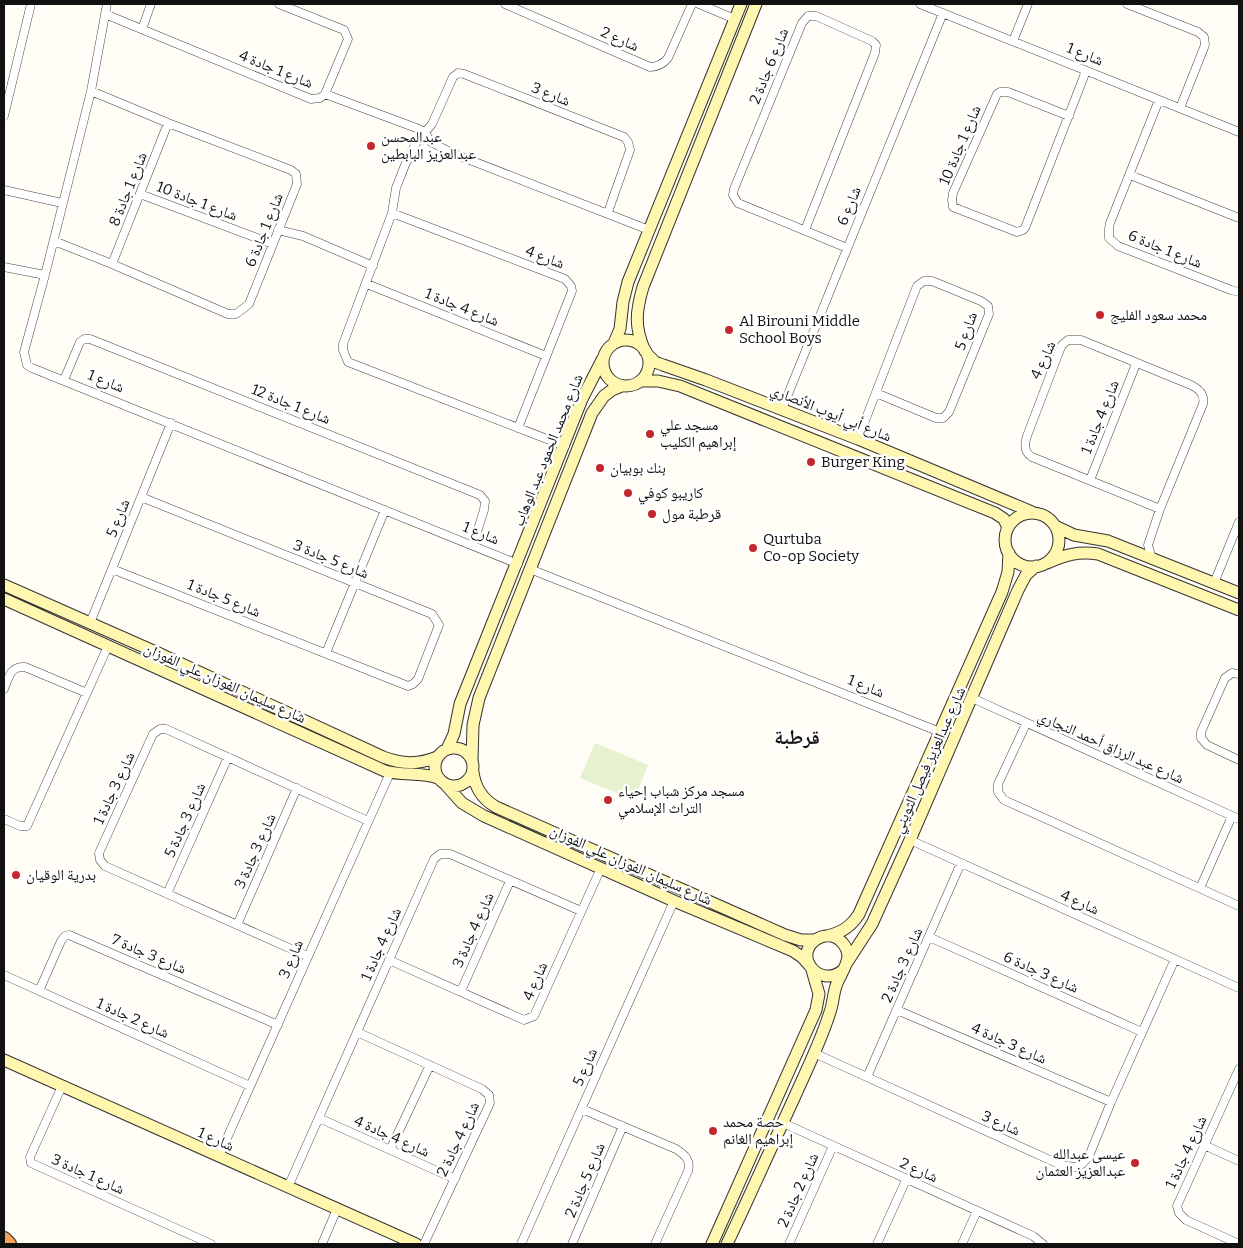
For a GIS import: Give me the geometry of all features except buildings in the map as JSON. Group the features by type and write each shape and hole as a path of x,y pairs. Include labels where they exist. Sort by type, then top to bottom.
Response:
{"highway":[{"path":"4,1239 9,1244"}],"street":[{"path":"4,116 31,4"},
{"name":"شارع 1","path":"108,4 104,14 91,90 54,242 24,352 27,365 518,564"},
{"path":"142,29 151,4"},
{"name":"شارع 1 جادة 4","path":"104,14 315,99 325,94 348,39 346,33 279,4"},
{"name":"شارع 2","path":"505,4 650,67 656,67 664,63 668,58 692,4"},
{"path":"698,4 735,19"},
{"path":"614,343 620,329 622,307 628,282 741,4"},
{"path":"646,353 633,342 625,340 614,343 608,348 603,358 605,374 614,383 622,386 634,385 641,381 648,370 646,353 637,328 638,302 682,186 756,4"},
{"name":"شارع 1","path":"920,4 1239,132"},
{"path":"1013,41 1028,4"},
{"path":"1127,4 1198,32 1204,37 1204,45 1180,108"},
{"name":"شارع 6","path":"782,409 943,13"},
{"name":"شارع 6 جادة 2","path":"805,230 875,53 876,45 872,40 816,16 808,16 802,23 734,189 734,195 738,203 847,248"},
{"name":"شارع 1 جادة 10","path":"1069,116 1008,92 997,94 953,193 953,207 1016,232 1023,230 1069,116 1086,71"},
{"name":"شارع 3","path":"425,133 432,124 453,76 458,73 624,137 628,142 630,150 608,212"},
{"name":"شارع 1 جادة 6","path":"54,242 112,264 228,314 236,314 249,304 297,184 296,174 291,170 168,123 91,90"},
{"path":"325,94 419,129 425,133 431,142 452,153 608,212 649,230"},
{"name":"شارع 1 جادة 6","path":"1160,100 1109,226 1109,235 1113,242 1239,292"},
{"name":"شارع 1 جادة 8","path":"112,264 168,123"},
{"path":"425,133 416,143 396,188 392,213 343,344 343,350 348,362 565,446"},
{"path":"1130,175 1239,218"},
{"path":"670,182 676,187 682,186"},
{"path":"4,190 62,203"},
{"name":"شارع 1 جادة 10","path":"140,194 273,244"},
{"path":"663,199 670,199 675,205"},
{"name":"شارع 4","path":"392,213 565,279 571,286 572,291 518,428"},
{"path":"278,230 303,236 373,266"},
{"path":"4,267 45,275"},
{"name":"شارع 5","path":"858,439 917,286 924,281 932,281 981,301 988,306 989,314 949,412 943,418 936,418 876,393"},
{"name":"شارع 4 جادة 1","path":"367,284 546,356"},
{"name":"شارع 1 جادة 12","path":"64,380 80,342 84,339 90,339 480,495 484,502 484,510 473,545"},
{"name":"شارع 4","path":"1148,545 1160,509 1203,404 1201,392 1194,386 1075,339 1065,342 1059,352 1027,436 1025,449 1032,457 1160,509"},
{"name":"شارع أبي أيوب الأنصاري","path":"646,353 655,362 858,439 1032,512"},
{"name":"شارع محمد الحمود عبد الوهاب","path":"447,749 454,734 460,704 518,564 582,399 603,358"},
{"name":"شارع 4 جادة 1","path":"1090,480 1136,364"},
{"name":"شارع أبي أيوب الأنصاري","path":"641,381 658,381 680,386 920,482 995,513 1004,520 1008,528"},
{"name":"شارع محمد الحمود عبد الوهاب","path":"473,766 472,737 477,705 530,568 592,413 604,396 622,386"},
{"name":"شارع 5","path":"90,623 171,424"},
{"path":"920,482 924,474 924,467"},
{"name":"شارع 5 جادة 3","path":"141,497 432,614 439,625 418,679 408,686"},
{"path":"326,654 385,510"},
{"path":"1239,594 1108,541 1074,535 1057,527 1047,516 1032,512 1016,517 1008,528 1005,539 1009,553 1019,563 1029,567 1041,565 1071,553 1098,554 1239,610"},
{"path":"1214,583 1236,538 1239,522"},
{"path":"1041,565 1054,557 1058,548 1060,539 1057,527"},
{"path":"1134,552 1148,545 1153,560"},
{"name":"شارع عبدالعزيز فيصل الثويني","path":"826,936 836,934 848,927 859,914 1002,592 1008,572 1009,553"},
{"name":"شارع عبدالعزيز فيصل الثويني","path":"727,1244 814,1053 829,1014 835,988 844,968 868,930 910,840 1018,590 1026,575 1041,565"},
{"name":"شارع 1","path":"530,568 940,732"},
{"name":"شارع 5 جادة 1","path":"112,569 408,686"},
{"name":"شارع سليمان الفوزان علي الفوزان","path":"4,585 391,760 414,764 437,757"},
{"name":"شارع سليمان الفوزان علي الفوزان","path":"4,599 390,773 423,775 442,781 462,803 476,812 674,901 796,953 810,967"},
{"path":"4,819 20,826 27,826 108,646"},
{"path":"151,666 158,661 158,653"},
{"path":"171,675 167,668 174,661"},
{"path":"4,689 12,670 17,667 25,667 87,693"},
{"path":"1239,674 1230,674 1223,681 1200,738 1207,745 1239,760"},
{"name":"شارع عبد الرزاق أحمد النجاري","path":"972,698 1236,818"},
{"path":"1026,724 998,784 998,792 1004,800 1239,906"},
{"name":"شارع 3 جادة 1","path":"307,956 105,866 100,860 99,853 154,734 160,729 166,729 368,821"},
{"path":"455,748 469,754 473,766 467,781 461,785 454,786 442,781 434,766 437,757 447,749 455,748"},
{"name":"شارع 3 جادة 5","path":"167,894 228,757"},
{"name":"شارع سليمان الفوزان علي الفوزان","path":"473,766 478,790 486,800 496,807 790,937 801,940 815,940"},
{"name":"شارع 3","path":"219,1156 390,773"},
{"name":"شارع 3 جادة 3","path":"237,925 297,788"},
{"path":"1200,888 1236,818"},
{"name":"شارع 4","path":"910,840 1239,988"},
{"name":"شارع 4 جادة 1","path":"288,1187 434,859 440,854 450,854 581,911"},
{"name":"شارع 3 جادة 2","path":"868,1077 962,863"},
{"name":"شارع 4","path":"389,960 524,1020 534,1016 601,868"},
{"name":"شارع 4 جادة 3","path":"461,991 510,881"},
{"name":"شارع 5","path":"521,1244 674,901"},
{"path":"748,933 754,921"},
{"name":"شارع 3 جادة 7","path":"39,992 60,941 69,935 278,1025"},
{"path":"712,1244 818,1004 818,988 810,967 807,959 808,950 815,940 826,936 837,938 845,946 848,954 844,968 835,975 820,975 810,967"},
{"name":"شارع 3 جادة 6","path":"929,937 1142,1032"},
{"name":"شارع 3","path":"814,1053 1061,1165 1071,1167 1082,1164 1087,1159 1110,1102 1174,959"},
{"name":"شارع 2 جادة 1","path":"4,975 250,1086"},
{"name":"شارع 3 جادة 4","path":"897,1010 1110,1102"},
{"name":"شارع 4 جادة 2","path":"357,1032 482,1089 490,1098 490,1103 424,1244"},
{"name":"شارع 1","path":"4,1060 416,1244"},
{"path":"390,1150 430,1065"},
{"name":"شارع 4 جادة 1","path":"1238,1073 1178,1202 1178,1210 1189,1222 1238,1244"},
{"name":"شارع 1 جادة 3","path":"62,1086 30,1157 31,1163 211,1244"},
{"path":"582,1109 676,1149 685,1156 689,1163 688,1171 654,1244"},
{"name":"شارع 4 جادة 4","path":"319,1118 454,1179"},
{"name":"شارع 2","path":"783,1123 1033,1236 1043,1244"},
{"name":"شارع 5 جادة 2","path":"572,1244 623,1126"},
{"path":"1204,1145 1239,1161"},
{"name":"شارع 2 جادة 2","path":"789,1244 833,1146"},
{"path":"877,1244 906,1180"},
{"path":"737,1188 742,1196 751,1194"},
{"path":"729,1207 732,1205 739,1207 742,1213"},
{"path":"322,1244 337,1209"},
{"path":"962,1244 977,1211"}],"green space":[{"path":"595,743 648,765 634,800 580,778"}],"place":[{"name":"عبدالمحسن عبدالعزيز البابطين","path":"371,146"},
{"name":"محمد سعود الفليج","path":"1100,315"},
{"name":"Al Birouni Middle School Boys","path":"729,330"},
{"name":"مسجد علي إبراهيم الكليب","path":"650,434"},
{"name":"Burger King","path":"811,462"},
{"name":"بنك بوبيان","path":"600,468"},
{"name":"كاريبو كوفي","path":"628,493"},
{"name":"قرطبة مول","path":"652,514"},
{"name":"Qurtuba Co-op Society","path":"753,548"},
{"name":"مسجد مركز شباب إحياء التراث الإسلامي","path":"608,800"},
{"name":"بدرية الوقيان","path":"16,875"},
{"name":"حصة محمد إبراهيم الغانم","path":"713,1131"},
{"name":"عيسى عبدالله عبدالعزيز العثمان","path":"1135,1163"}],"district":[{"name":"قرطبة","path":"797,737"}]}
